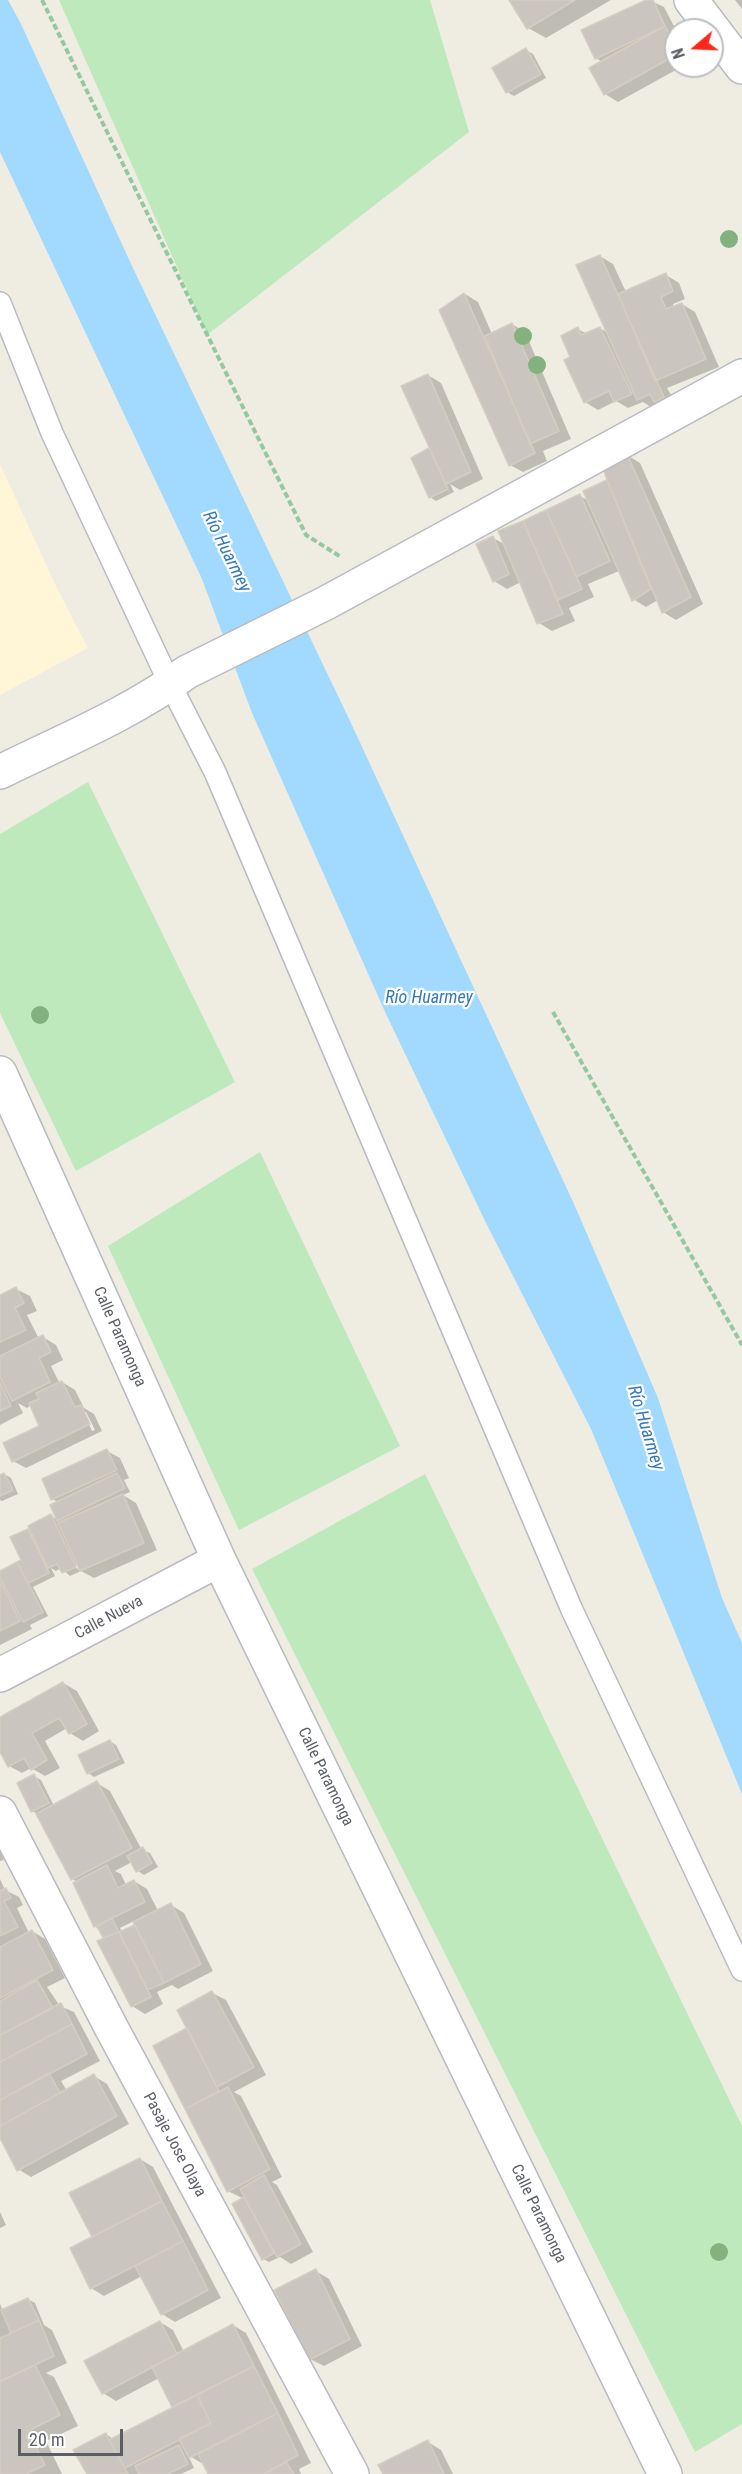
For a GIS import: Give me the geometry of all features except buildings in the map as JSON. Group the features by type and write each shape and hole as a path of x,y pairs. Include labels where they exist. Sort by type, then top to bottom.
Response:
{"street":[{"path":"691,0 742,68"},
{"path":"0,772 373,578 742,376"},
{"name":"Calle Paramonga","path":"0,1073 219,1560 660,2472"},
{"name":"Calle Nueva","path":"0,1675 219,1560"},
{"name":"Pasaje Jose Olaya","path":"0,1813 112,2029 352,2474"}],"lane":[{"path":"0,303 52,433 179,678 215,772 572,1610 742,1970"}],"path":[{"path":"42,0 306,536 373,578"},
{"path":"553,1012 742,1345"}],"shaded area":[{"path":"0,464 55,584 88,648 0,695"}],"green space":[{"path":"59,0 430,0 469,132 207,335"},
{"path":"88,782 235,1082 76,1171 0,1013 0,834"},
{"path":"260,1152 400,1446 239,1530 108,1246"},
{"path":"425,1474 742,2126 742,2424 695,2452 252,1569"}],"water":[{"name":"Río Huarmey","path":"0,0 8,0 21,24 132,266 350,721 574,1204 658,1398 722,1598 742,1643 742,1794 591,1429 486,1223 386,1014 252,713 202,579 0,152"}]}
